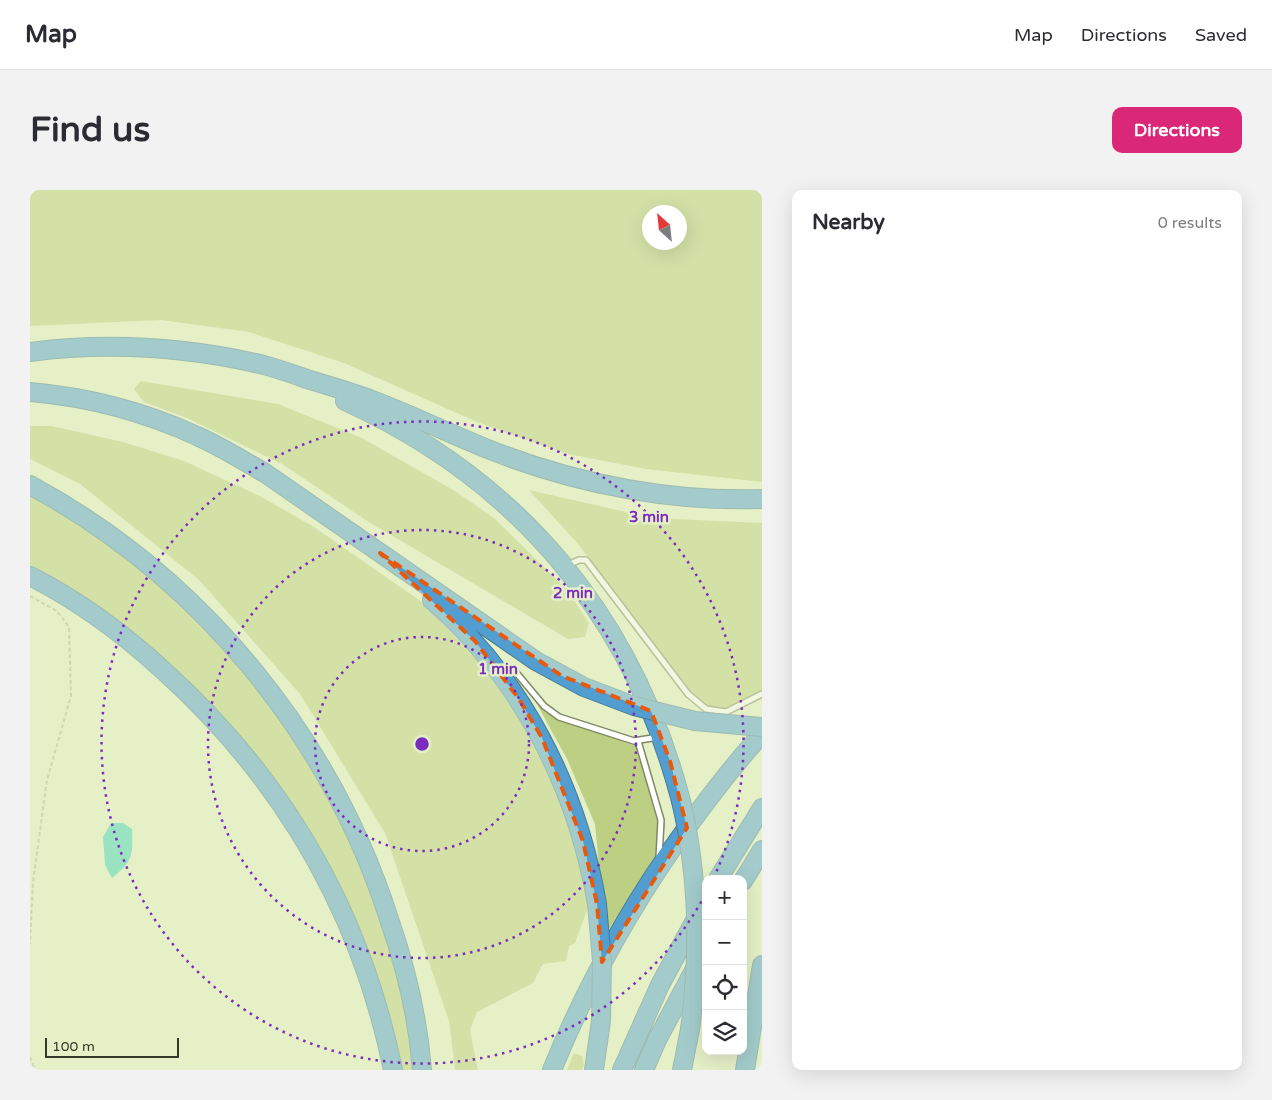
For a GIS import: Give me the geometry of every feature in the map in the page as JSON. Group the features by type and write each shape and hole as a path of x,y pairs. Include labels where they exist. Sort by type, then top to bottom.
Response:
{"highway":[{"path":"30,352 76,348 143,348 187,352 265,365 373,400 499,454 539,468 635,490 676,496 717,499 762,499"},
{"path":"265,365 367,411 441,454 480,482 533,531 565,566 601,616 616,641 642,689 662,737 681,801 692,861 697,908 697,958 690,1030 682,1070"},
{"path":"30,392 111,406 197,436 265,473 536,661 584,687 634,706 695,721 762,727"},
{"path":"30,485 66,504 108,533 175,587 211,622 251,666 304,738 327,776 348,817 382,895 400,951 419,1039 422,1070"},
{"path":"380,553 452,617 475,641 519,699 559,773 583,841 597,904 602,961 601,1021 594,1070"},
{"path":"30,576 88,610 120,634 191,695 228,734 276,796 301,832 352,934 378,1008 393,1070"},
{"path":"552,1070 604,959 658,869 738,759 762,734"},
{"path":"720,875 762,808"},
{"path":"747,875 762,850"},
{"path":"622,1070 660,985 702,907"},
{"path":"644,1070 657,1040 702,956"},
{"path":"745,1070 762,965"}],"lane":[{"path":"565,566 579,560 586,560 688,694 706,709 726,712 762,694"},
{"path":"498,670 509,668 514,670 544,706 559,717 634,741 662,737"},
{"path":"638,741 661,820 658,869"}],"path":[{"path":"30,596 57,611 69,627 71,696 47,780 34,882 30,944"},
{"path":"30,1057 35,1070"}],"highlighted area":[{"path":"380,553 562,676 651,711 670,761 687,828 602,962 597,904 583,841 542,738 519,699 475,641"}],"green space":[{"path":"30,190 762,190 762,482 646,469 568,454 477,422 344,363 249,332 161,320 30,326"},
{"path":"141,381 278,404 362,438 455,491 494,518 567,590 589,623 585,637 568,639 367,521 282,464 187,418 144,402 134,389"},
{"path":"30,426 52,426 123,442 184,461 260,496 314,527 422,602 481,664 519,718 562,802 590,902 575,943 569,946 566,961 543,964 533,983 477,1012 470,1030 478,1070 455,1070 449,1021 385,833 300,694 199,580 80,484 30,459"},
{"path":"30,490 143,568 208,629 258,686 306,754 342,819 369,881 405,999 417,1070 399,1070 367,954 221,719 30,569"},
{"path":"529,490 653,518 762,523 762,697 740,709 715,711 693,694 578,544"},
{"path":"522,677 559,719 644,749 665,826 662,845 609,929 600,877 595,824 567,759"},
{"path":"574,1053 582,1056 584,1065 582,1070 567,1070"}],"water":[{"path":"111,823 123,823 132,829 132,851 128,862 112,878 105,865 103,837"}]}
